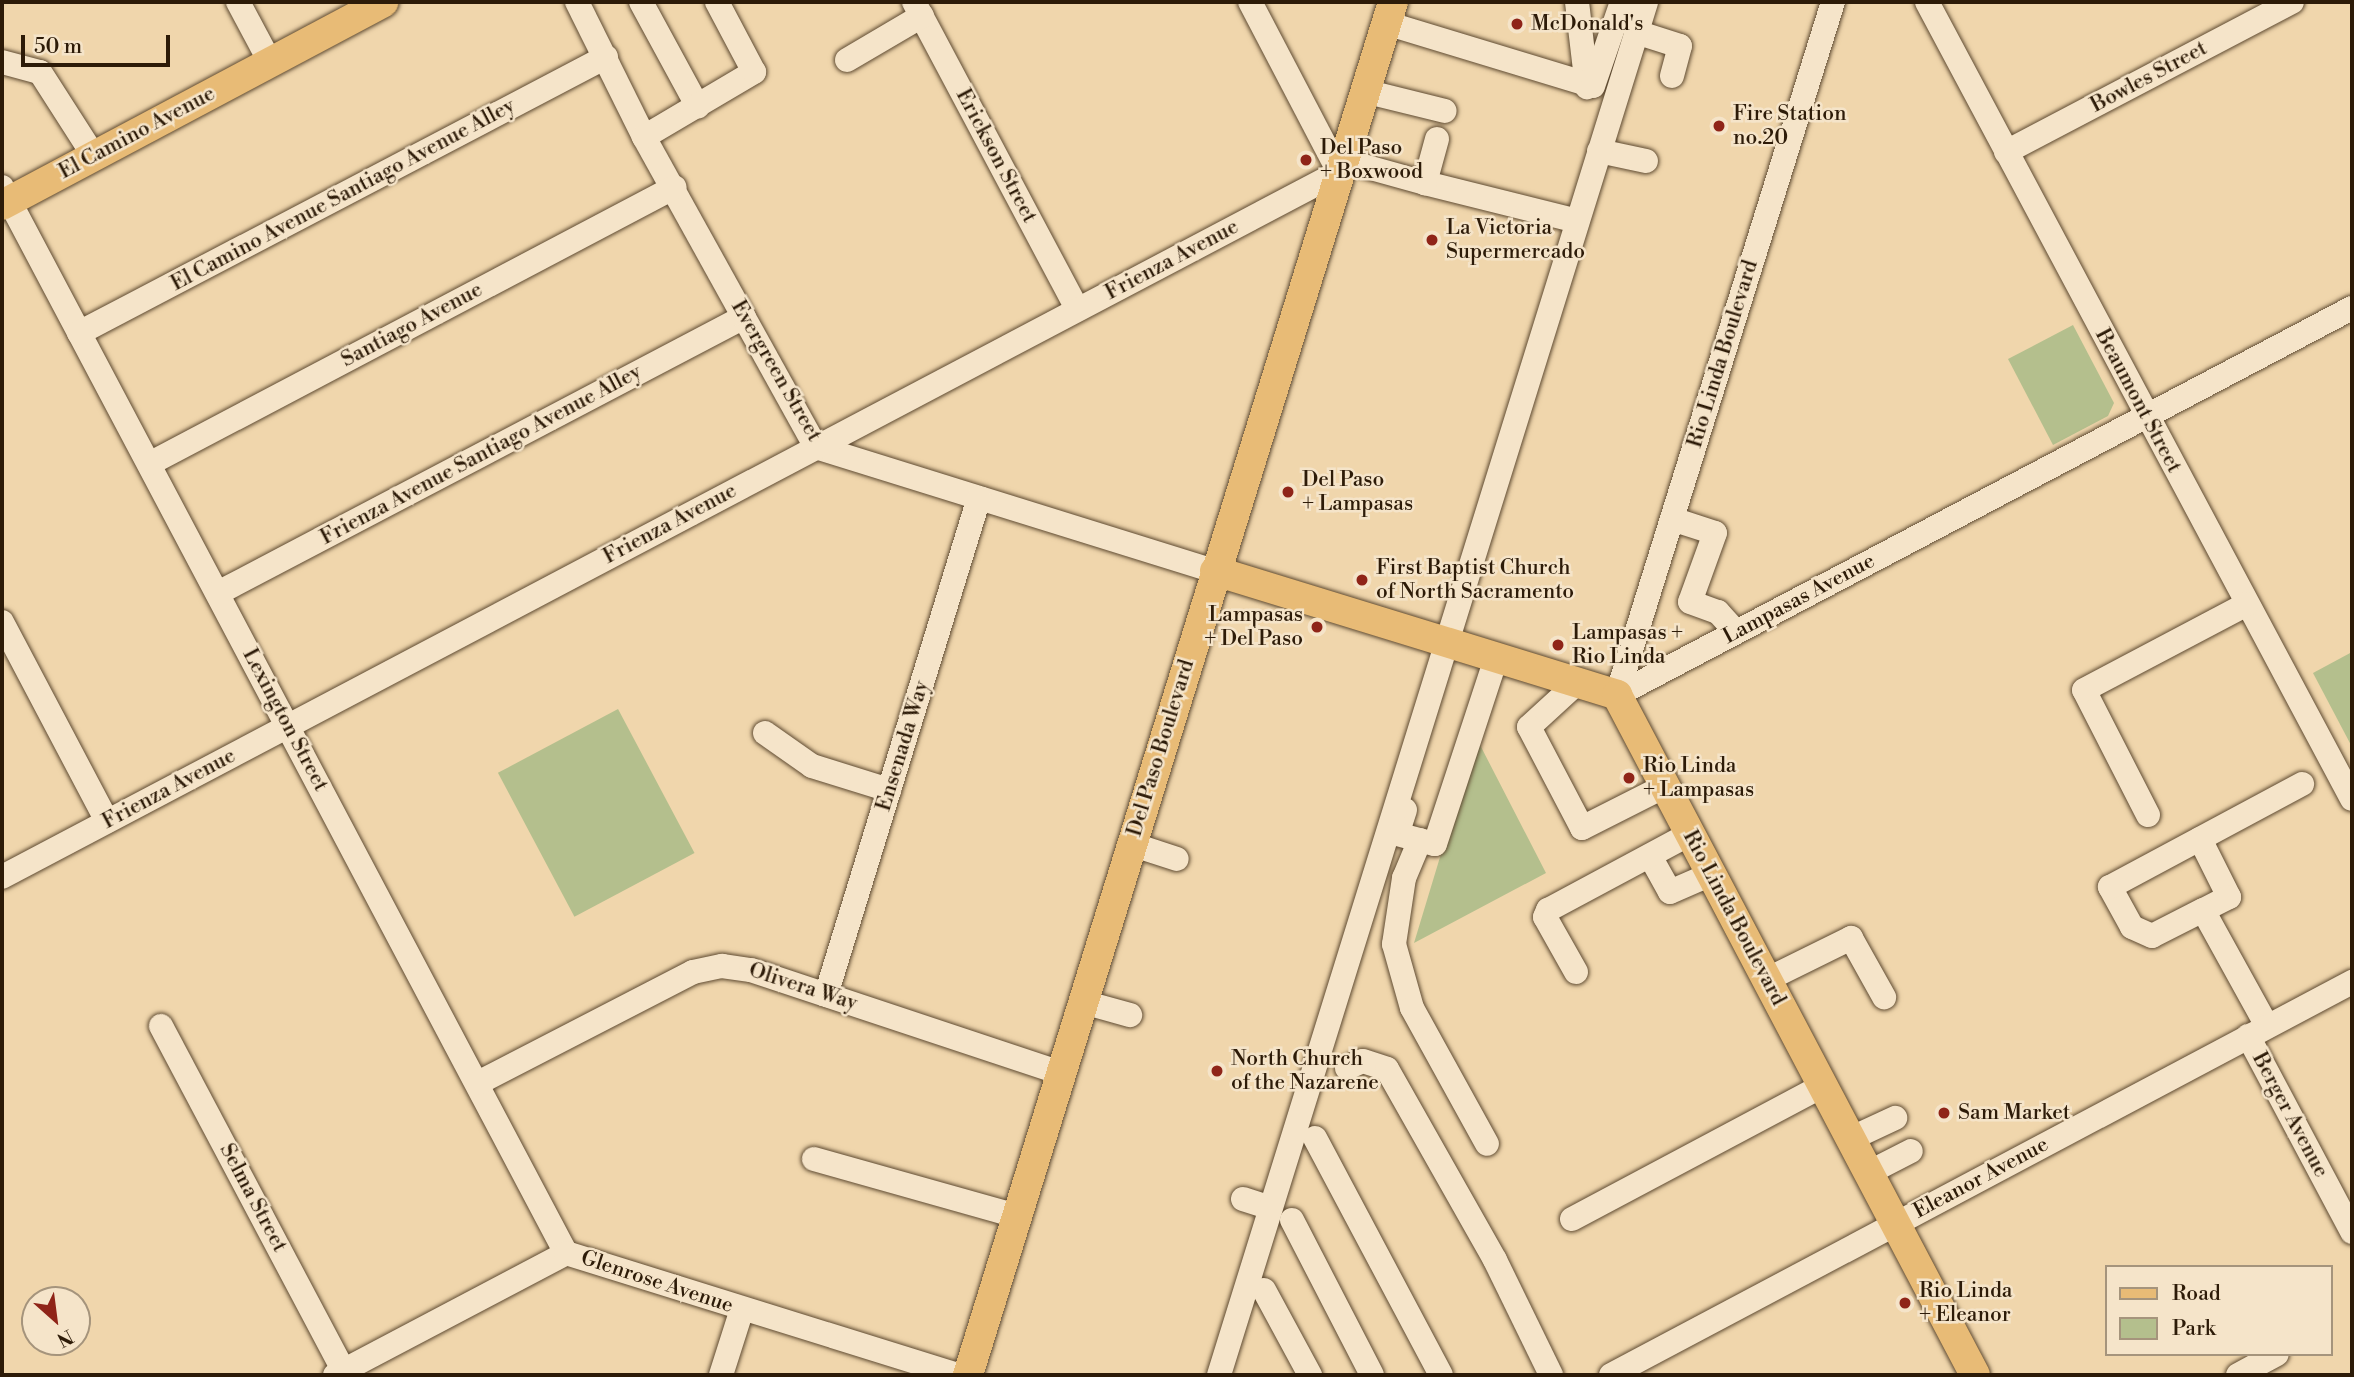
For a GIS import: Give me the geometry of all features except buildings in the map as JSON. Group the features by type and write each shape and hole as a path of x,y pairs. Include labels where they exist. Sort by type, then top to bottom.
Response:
{"main road":[{"name":"El Camino Avenue","path":"4,198 94,156 383,2"},
{"name":"Del Paso Boulevard","path":"968,1375 1389,12"},
{"path":"1215,571 1617,695"},
{"name":"Rio Linda Boulevard","path":"1617,695 1975,1375"}],"street":[{"path":"238,2 270,62"},
{"name":"Evergreen Street","path":"577,2 607,57 644,137 675,187 816,447 1215,571"},
{"path":"641,2 698,107"},
{"path":"644,137 754,72 717,2"},
{"path":"1577,2 1587,86"},
{"path":"1389,12 1587,86 1596,81 1622,2"},
{"path":"1219,1375 1450,644 1646,2"},
{"name":"Rio Linda Boulevard","path":"1617,695 1833,2"},
{"name":"Beaumont Street","path":"1927,2 2352,799"},
{"name":"Bowles Street","path":"2006,152 2292,2"},
{"path":"1245,6 1340,166 1425,183 1577,222"},
{"path":"847,60 918,9"},
{"name":"Erickson Street","path":"918,9 1077,309"},
{"path":"1636,32 1680,46 1672,76"},
{"name":"El Camino Avenue Santiago Avenue Alley","path":"79,333 607,57"},
{"path":"2,62 40,72 94,156"},
{"path":"1364,91 1445,111"},
{"path":"1425,183 1437,139"},
{"path":"1599,151 1646,161"},
{"name":"Frienza Avenue","path":"2,877 1077,309 1340,166"},
{"name":"Santiago Avenue","path":"149,464 675,187"},
{"name":"Lexington Street","path":"4,198 218,593 566,1253"},
{"name":"Lampasas Avenue","path":"1617,695 2146,417 2351,313"},
{"name":"Frienza Avenue Santiago Avenue Alley","path":"218,593 744,317"},
{"name":"Ensenada Way","path":"826,995 979,498"},
{"path":"1672,519 1715,533 1690,602 1718,612 1736,632"},
{"path":"2148,815 2084,690 2247,604"},
{"path":"2,622 107,821"},
{"path":"1450,644 1397,834 1435,844 1496,658"},
{"path":"1577,683 1529,727 1582,828 1665,786"},
{"path":"765,733 812,766 889,790"},
{"path":"2200,839 2229,897 2152,936 2132,927 2110,887 2301,784"},
{"path":"1576,972 1545,917 1548,910 1690,834"},
{"path":"1420,840 1404,878 1394,944 1412,1008 1487,1144"},
{"path":"1131,844 1177,859"},
{"path":"1650,856 1670,892 1711,874"},
{"name":"Berger Avenue","path":"2203,910 2352,1232"},
{"path":"1766,980 1851,938 1884,997"},
{"name":"Olivera Way","path":"478,1083 707,967 751,970 1061,1073"},
{"name":"Eleanor Avenue","path":"1611,1375 2352,982"},
{"path":"1083,1002 1130,1015"},
{"name":"Selma Street","path":"161,1026 340,1373"},
{"path":"1347,1068 1363,1061 1387,1069 1551,1375"},
{"path":"1572,1219 1822,1086"},
{"path":"1850,1139 1895,1118"},
{"path":"1315,1139 1441,1375"},
{"path":"1868,1173 1911,1151"},
{"path":"814,1159 1017,1216"},
{"path":"1243,1199 1271,1208"},
{"path":"1292,1220 1372,1375"},
{"name":"Glenrose Avenue","path":"340,1373 566,1253 958,1375"},
{"path":"1264,1290 1310,1375"},
{"path":"721,1375 742,1308"},
{"path":"2238,1375 2273,1356"}],"green space":[{"path":"2073,325 2114,403 2108,416 2053,445 2008,359"},
{"path":"2352,652 2352,747 2313,673"},
{"path":"618,709 695,853 574,917 498,773"},
{"path":"1480,725 1479,743 1546,873 1414,943"}],"place":[{"name":"McDonald's","path":"1517,24"},
{"name":"Fire Station no.20","path":"1719,126"},
{"name":"Del Paso + Boxwood","path":"1306,160"},
{"name":"La Victoria Supermercado","path":"1432,240"},
{"name":"Del Paso + Lampasas","path":"1288,492"},
{"name":"First Baptist Church of North Sacramento","path":"1362,580"},
{"name":"Lampasas + Del Paso","path":"1317,627"},
{"name":"Lampasas + Rio Linda","path":"1558,645"},
{"name":"Rio Linda + Lampasas","path":"1629,778"},
{"name":"North Church of the Nazarene","path":"1217,1071"},
{"name":"Sam Market","path":"1944,1113"},
{"name":"Rio Linda + Eleanor","path":"1905,1303"}]}
